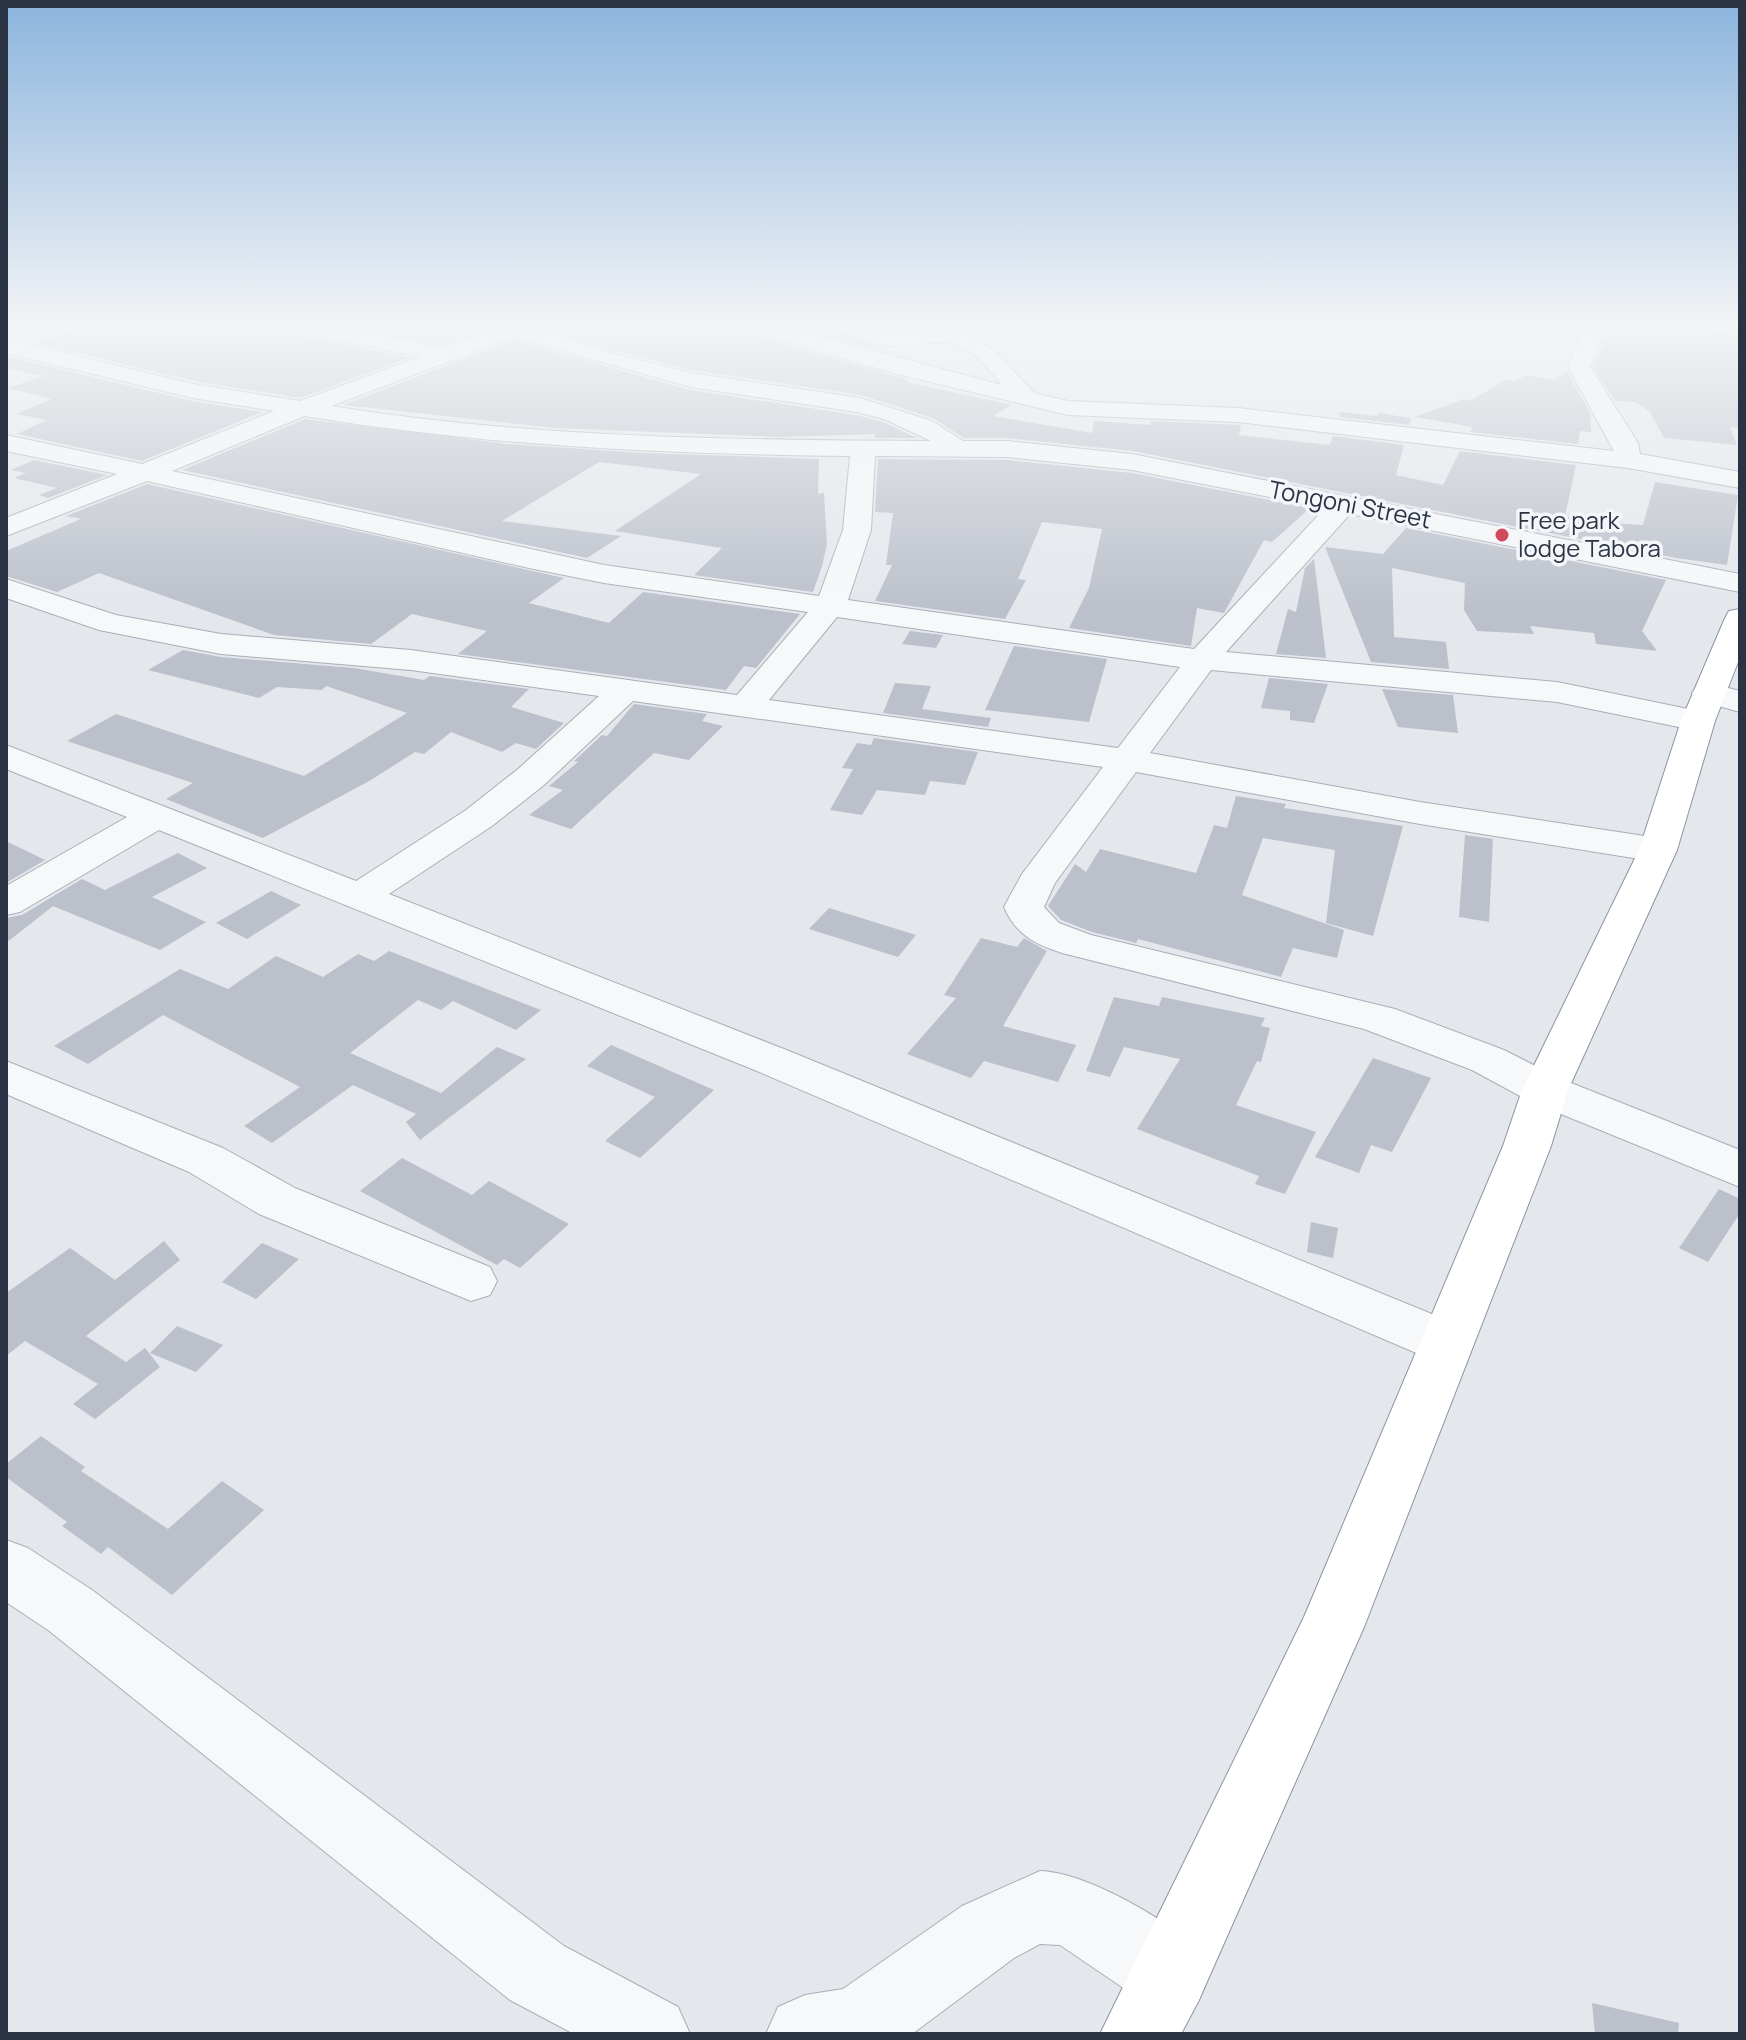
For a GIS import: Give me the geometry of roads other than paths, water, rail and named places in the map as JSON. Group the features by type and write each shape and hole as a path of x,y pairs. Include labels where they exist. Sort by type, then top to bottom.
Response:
{"highway":[{"path":"1155,2005 1332,1627 1527,1146 1545,1090 1658,850 1716,706 1740,618"}],"street":[{"path":"6,528 272,421"},
{"name":"Tongoni Street","path":"396,421 479,432 630,444 957,447 1132,462 1740,583"},
{"path":"911,421 929,427 957,447"},
{"path":"1007,449 1048,421"},
{"path":"1292,421 1628,460 1740,480"},
{"path":"1612,421 1625,443 1628,460"},
{"path":"6,443 147,471 516,558 604,574 1202,660 1716,706"},
{"path":"746,706 831,605 857,530 863,448"},
{"path":"1345,503 1202,660 1036,882 1024,907 1035,926 1077,944 1379,1019 1488,1060 1545,1090 1684,1143 1740,1170"},
{"path":"6,588 110,623 221,644 411,660 1127,760 1420,813 1658,850"},
{"path":"359,896 479,818 531,777 626,689"},
{"path":"6,756 773,1061 1447,1343"},
{"path":"6,903 158,815"},
{"path":"6,1076 206,1160 277,1201 471,1281"},
{"path":"6,1567 70,1610 537,1973 651,2034"},
{"path":"805,2034 857,2023 899,1998 1004,1920 1038,1907 1062,1908 1155,2005"}],"place":[{"name":"Free park lodge Tabora","path":"1502,535"}]}
